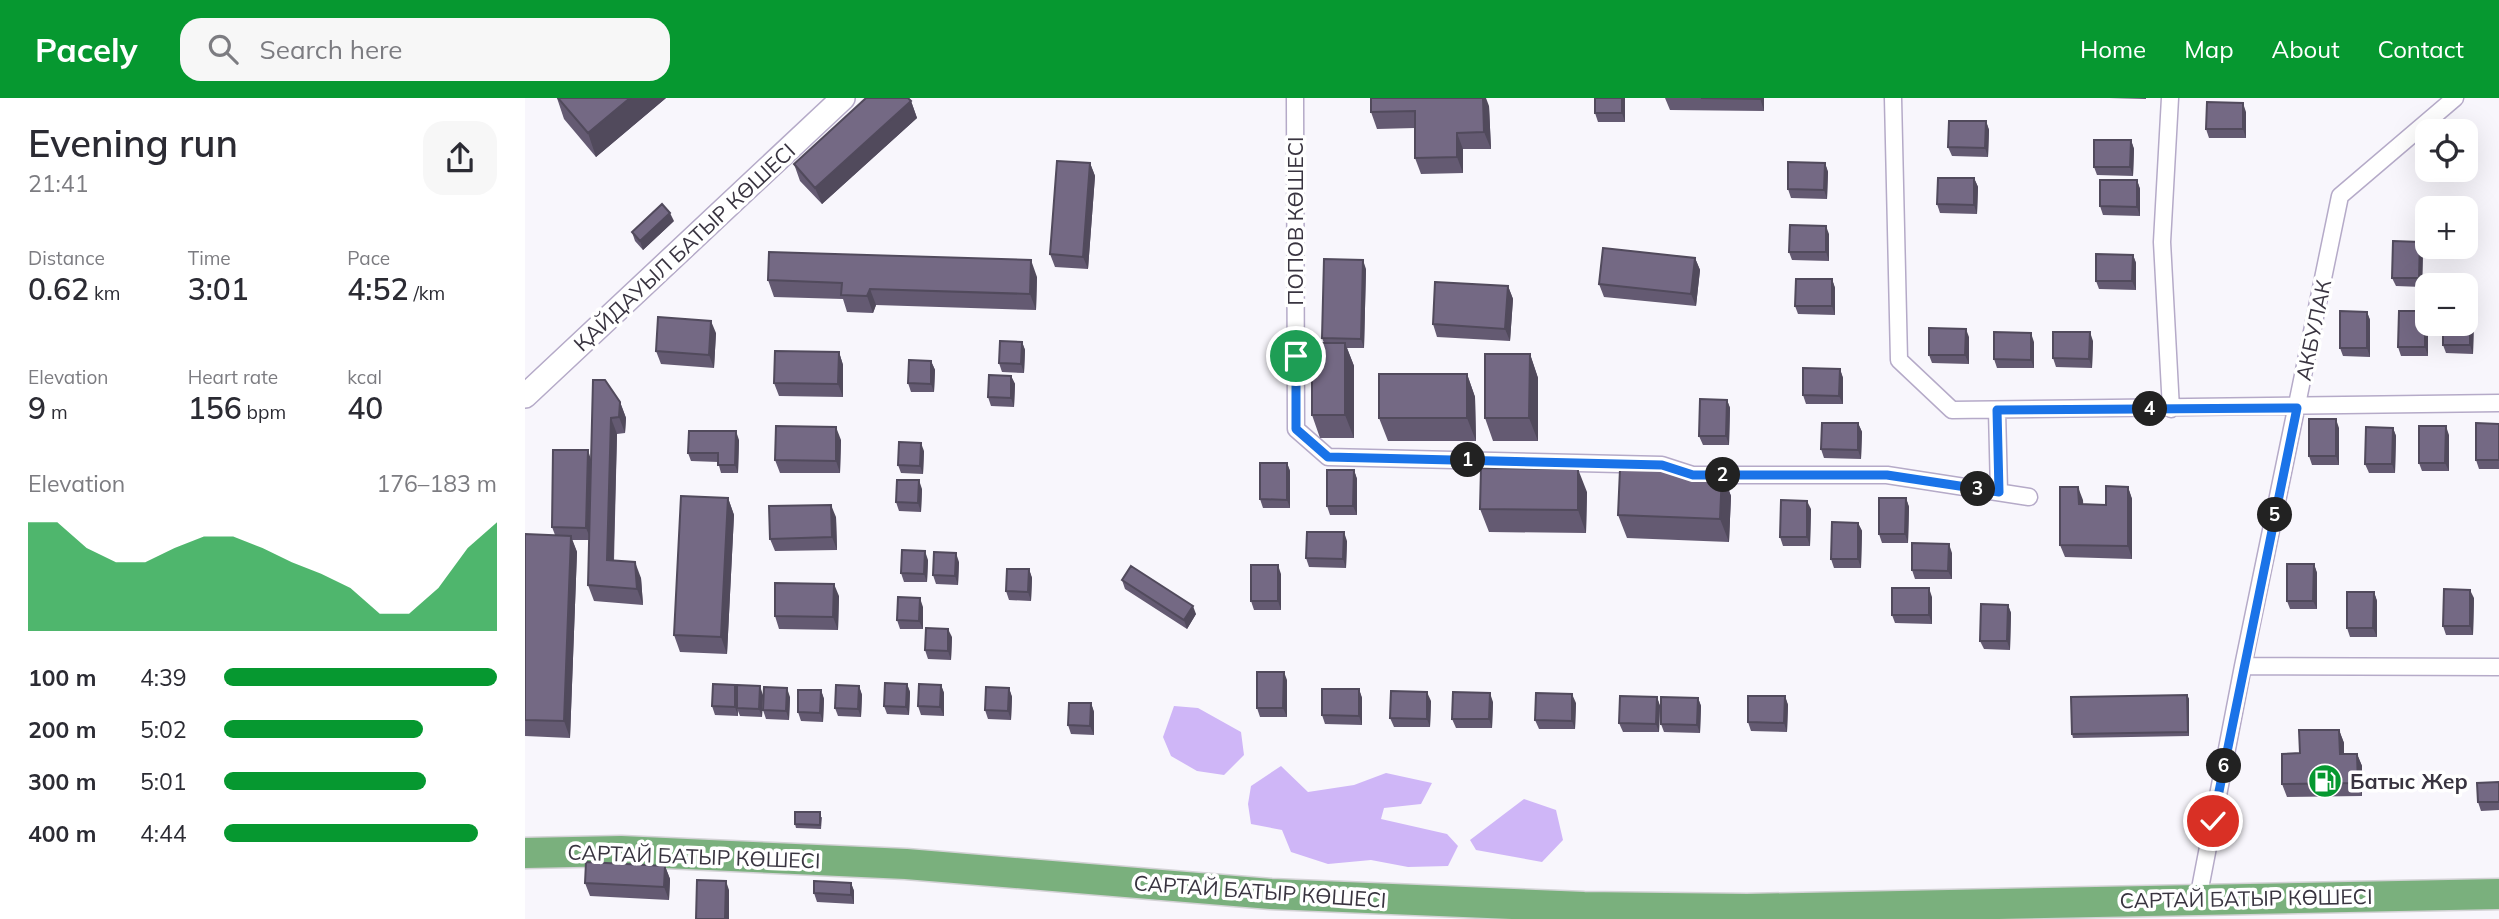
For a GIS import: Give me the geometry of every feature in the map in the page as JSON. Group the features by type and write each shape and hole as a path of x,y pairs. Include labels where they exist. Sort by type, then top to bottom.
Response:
{"highway":[{"name":"САРТАЙ БАТЫР КӨШЕСІ","path":"525,853 621,851 906,864 1271,894 1584,907 1747,909 2499,894"}],"street":[{"name":"ҚАЙДАУЫЛ БАТЫР КӨШЕСІ","path":"525,396 843,98"},
{"name":"ПОПОВ КӨШЕСІ","path":"1295,98 1296,429 1328,457 1662,465 1693,475 1887,475 1999,492"},
{"path":"1893,98 1899,360 1952,410 2297,408 2499,403"},
{"path":"2170,98 2162,242 2171,409"},
{"name":"АКБУЛАК","path":"2198,900 2243,666 2340,196 2455,98"},
{"path":"1997,410 1999,492 2029,496"},
{"path":"2243,666 2499,667"}],"shaded area":[{"path":"1174,706 1198,708 1241,732 1244,755 1224,775 1197,771 1171,756 1163,737"},
{"path":"1281,766 1308,792 1354,785 1386,773 1432,783 1421,804 1384,808 1381,819 1447,834 1458,846 1448,866 1408,867 1371,860 1328,864 1291,852 1282,830 1251,824 1248,804 1251,786"},
{"path":"1524,799 1556,810 1563,840 1542,862 1476,850 1470,840"}],"building":[{"path":"558,98 630,98 588,133"},
{"path":"866,98 908,98 911,101 815,188 794,164"},
{"path":"1371,98 1483,98 1484,132 1457,133 1457,157 1415,158 1415,111 1371,112"},
{"path":"1595,98 1622,98 1622,113 1595,113"},
{"path":"2207,102 2243,103 2243,129 2206,129"},
{"path":"1949,121 1986,121 1985,148 1948,147"},
{"path":"2094,140 2131,140 2130,167 2094,167"},
{"path":"1057,161 1090,163 1083,257 1050,254"},
{"path":"1788,162 1825,163 1824,190 1788,189"},
{"path":"1938,178 1974,178 1974,205 1937,204"},
{"path":"2100,180 2137,180 2137,207 2100,206"},
{"path":"662,204 670,213 640,241 632,232"},
{"path":"1790,225 1826,226 1826,252 1789,252"},
{"path":"2393,241 2415,242 2415,259 2420,259 2419,273 2415,273 2415,278 2392,278"},
{"path":"1603,248 1695,258 1691,294 1599,284"},
{"path":"769,252 1031,260 1030,294 870,289 867,296 841,295 842,283 768,280"},
{"path":"2096,254 2133,255 2132,281 2096,281"},
{"path":"1324,259 1363,260 1361,339 1322,338"},
{"path":"1796,279 1832,279 1832,306 1795,306"},
{"path":"1435,282 1508,286 1505,329 1433,324"},
{"path":"2340,311 2367,312 2367,348 2340,348"},
{"path":"2399,311 2415,311 2415,336 2425,336 2425,347 2398,347"},
{"path":"658,317 711,321 709,355 656,351"},
{"path":"1929,328 1966,329 1965,355 1929,355"},
{"path":"1994,332 2031,333 2031,360 1994,359"},
{"path":"2053,332 2090,332 2089,359 2053,358"},
{"path":"2443,336 2470,336 2470,345 2443,345"},
{"path":"1000,341 1022,342 1021,364 999,363"},
{"path":"1312,343 1345,343 1345,415 1312,415"},
{"path":"775,351 839,352 838,384 774,383"},
{"path":"1485,354 1530,354 1529,418 1485,418"},
{"path":"909,360 931,361 931,384 908,383"},
{"path":"1803,368 1840,369 1839,396 1803,395"},
{"path":"1379,374 1467,374 1467,418 1379,418"},
{"path":"989,375 1011,376 1011,398 988,397"},
{"path":"593,380 605,380 620,402 619,417 611,418 607,560 635,562 637,589 588,585"},
{"path":"1700,399 1727,400 1726,436 1699,436"},
{"path":"2309,419 2336,419 2336,456 2309,456"},
{"path":"1822,423 1858,423 1858,450 1821,449"},
{"path":"2476,423 2499,424 2499,460 2476,460"},
{"path":"776,426 836,427 836,461 775,460"},
{"path":"2419,426 2446,426 2445,463 2419,463"},
{"path":"2366,427 2393,428 2392,464 2365,464"},
{"path":"689,431 736,431 735,465 718,465 718,453 688,453"},
{"path":"899,442 921,443 920,466 898,465"},
{"path":"553,450 588,450 586,528 552,527"},
{"path":"1260,463 1287,463 1287,500 1260,499"},
{"path":"1481,468 1578,469 1578,510 1480,509"},
{"path":"1620,469 1722,473 1720,519 1618,515"},
{"path":"1327,470 1354,470 1353,506 1327,506"},
{"path":"897,480 919,480 918,503 896,502"},
{"path":"2106,486 2128,487 2128,546 2060,545 2060,487 2078,487 2079,504 2106,505"},
{"path":"681,496 728,498 721,637 674,635"},
{"path":"1879,498 1906,498 1905,534 1879,534"},
{"path":"1781,500 1807,501 1807,537 1780,537"},
{"path":"831,505 832,537 770,539 769,506"},
{"path":"1832,522 1858,523 1858,559 1831,559"},
{"path":"1307,532 1344,532 1343,559 1306,558"},
{"path":"525,534 571,536 564,721 525,720"},
{"path":"1912,543 1949,544 1948,571 1912,570"},
{"path":"902,550 925,551 924,574 901,573"},
{"path":"934,552 956,553 955,576 933,575"},
{"path":"2287,564 2314,564 2313,601 2287,601"},
{"path":"1251,565 1278,565 1278,601 1251,601"},
{"path":"1131,566 1193,606 1184,620 1122,580"},
{"path":"1007,569 1029,569 1028,592 1006,591"},
{"path":"775,583 834,584 833,617 775,616"},
{"path":"1892,588 1929,588 1929,615 1892,615"},
{"path":"2444,589 2470,590 2470,626 2443,626"},
{"path":"2347,592 2374,592 2373,628 2347,628"},
{"path":"898,597 920,598 919,621 897,620"},
{"path":"1981,604 2008,605 2007,641 1980,641"},
{"path":"926,628 948,629 948,651 925,650"},
{"path":"1257,672 1284,672 1283,708 1257,708"},
{"path":"885,683 907,684 906,707 884,706"},
{"path":"713,684 735,685 735,707 712,706"},
{"path":"919,684 941,685 940,707 918,706"},
{"path":"737,685 760,686 759,709 737,708"},
{"path":"836,685 859,686 858,709 835,708"},
{"path":"764,687 787,688 786,711 763,710"},
{"path":"986,687 1009,688 1008,711 985,710"},
{"path":"1322,689 1359,689 1359,716 1322,715"},
{"path":"798,690 821,690 820,713 798,712"},
{"path":"1391,691 1427,692 1427,719 1390,718"},
{"path":"1453,692 1490,693 1489,719 1452,719"},
{"path":"1536,693 1572,694 1572,721 1535,720"},
{"path":"2187,695 2188,732 2072,734 2071,697"},
{"path":"1620,696 1657,697 1656,724 1619,723"},
{"path":"1748,696 1785,696 1784,723 1748,722"},
{"path":"1661,697 1698,698 1697,725 1661,724"},
{"path":"1069,703 1091,703 1090,726 1068,725"},
{"path":"2299,730 2339,730 2340,754 2357,754 2358,783 2282,784 2282,754 2300,753"},
{"path":"2499,782 2499,802 2478,802 2477,783"},
{"path":"795,812 820,812 820,825 795,824"},
{"path":"586,862 665,866 664,887 585,883"},
{"path":"697,880 726,881 725,919 696,919"},
{"path":"814,881 851,883 851,895 814,893"}],"place":[{"name":"Батыс Жер","path":"2325,781"}],"route":[{"path":"1296,356 1296,429 1328,457 1662,465 1693,475 1887,475 1999,492 1997,410 2297,408 2213,821"}]}
